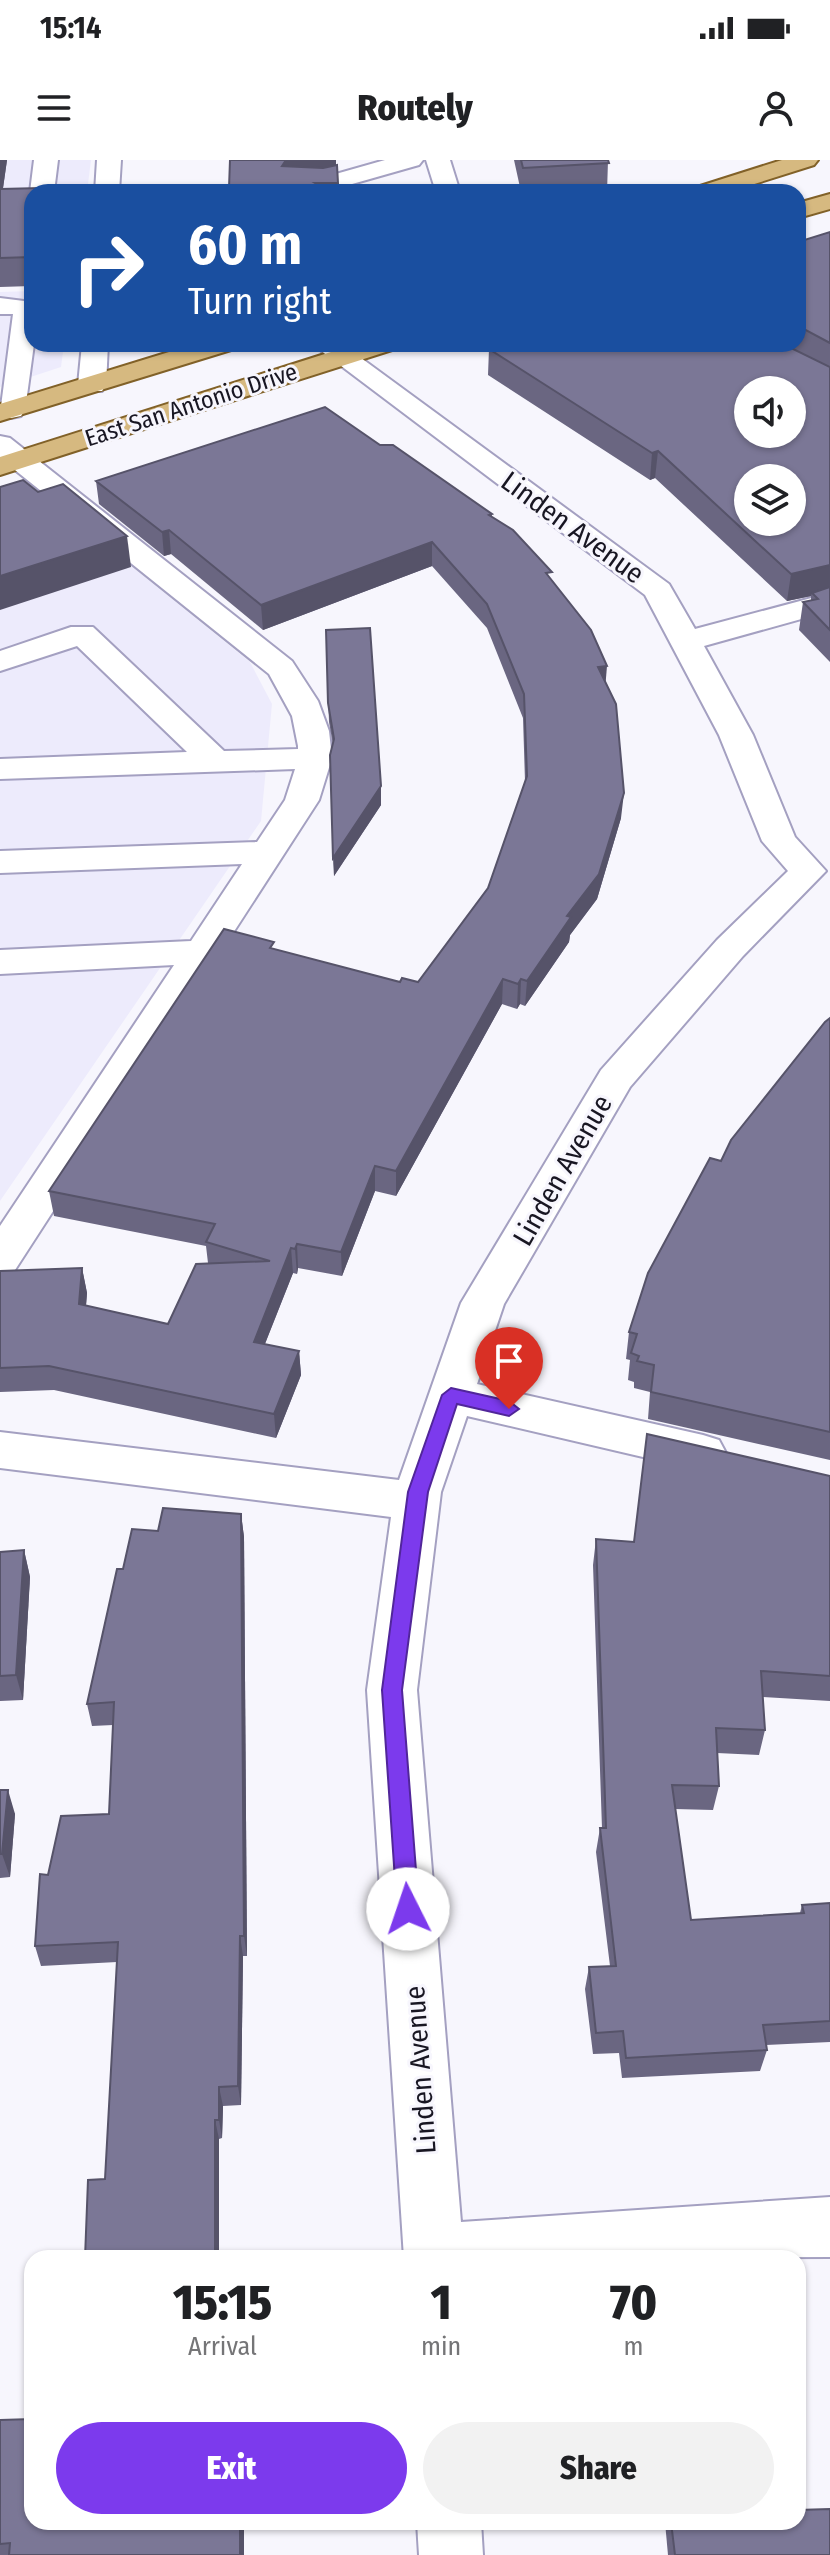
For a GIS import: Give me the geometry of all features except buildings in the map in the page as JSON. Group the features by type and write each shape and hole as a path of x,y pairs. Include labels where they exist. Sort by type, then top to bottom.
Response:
{"main road":[{"path":"730,184 806,160"},
{"path":"806,208 830,201"},
{"name":"East San Antonio Drive","path":"6,412 197,352"},
{"name":"East San Antonio Drive","path":"7,456 328,352"}],"street":[{"path":"37,184 46,160"},
{"path":"108,184 109,160"},
{"path":"326,184 411,160"},
{"path":"438,160 446,184"},
{"path":"0,306 24,308"},
{"path":"6,412 8,370 24,318"},
{"path":"92,385 94,352"},
{"name":"Linden Avenue","path":"337,352 658,590 736,735 779,841 819,866 730,948 615,1079 483,1303 417,1501 392,1690 434,2250"},
{"path":"0,1259 302,800 314,772 317,735 303,701 281,668 7,456"},
{"path":"685,641 830,602"},
{"path":"0,661 82,634 215,761"},
{"path":"0,769 315,758"},
{"path":"0,862 268,852"},
{"path":"0,962 201,952"},
{"path":"451,1395 739,1461"},
{"path":"0,1450 417,1501"},
{"path":"516,2250 830,2227"},
{"path":"449,2530 451,2555"}],"shaded area":[{"path":"0,160 91,160 88,184 24,184 24,195 0,203"},
{"path":"24,291 24,352 63,352 61,367 0,387 0,292"},
{"path":"42,494 250,662 272,704 261,821 0,1201 0,497"}],"route":[{"path":"408,1909 392,1690 418,1492 451,1395 509,1409"}]}
